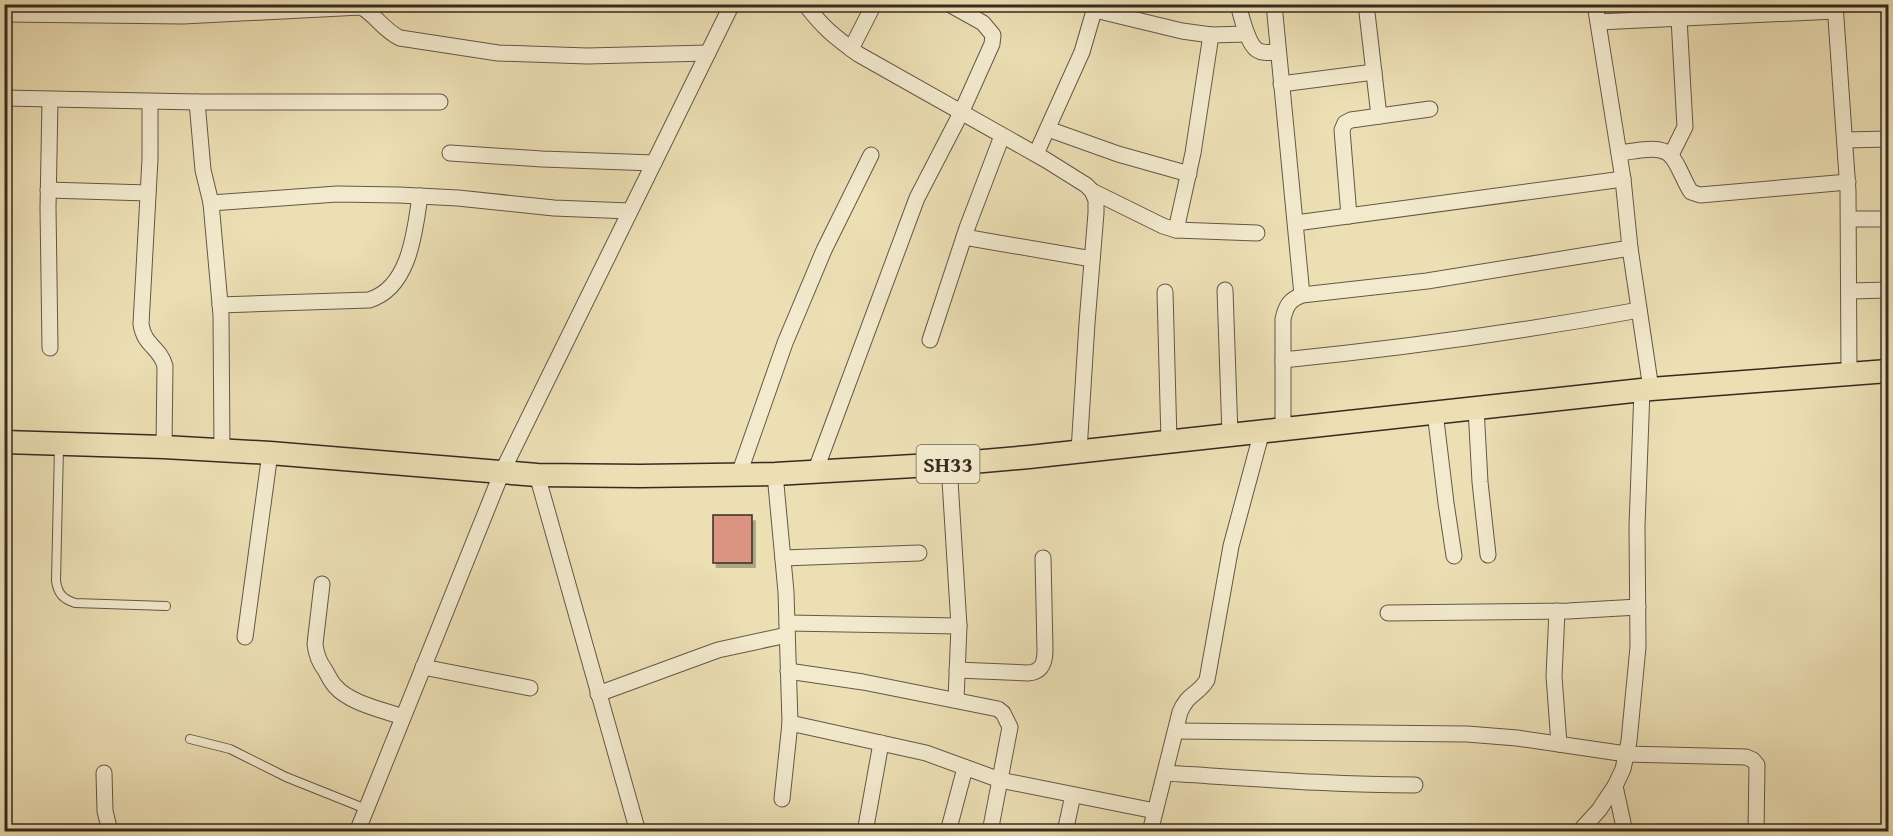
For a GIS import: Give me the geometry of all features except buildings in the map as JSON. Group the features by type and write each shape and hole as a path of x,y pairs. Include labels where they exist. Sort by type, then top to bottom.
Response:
{"main road":[{"name":"SH33","path":"4,442 222,450 537,475 775,474 949,464 1079,452 1646,390 1888,371"}],"street":[{"path":"805,4 832,36 851,49 1036,154 1092,191 1163,226 1176,230 1257,233"},
{"path":"851,49 874,4"},
{"path":"815,472 917,198 992,44 993,35 983,23 948,4"},
{"path":"1235,4 1239,8 1247,34 1257,51 1278,52"},
{"path":"1274,4 1302,295"},
{"path":"1366,4 1379,116"},
{"path":"1579,831 1599,810 1615,786 1623,769 1629,741 1638,647 1637,526 1646,390 1623,179 1595,4"},
{"path":"4,14 183,16 361,7 367,10 389,33 400,38 498,53 587,56 708,53"},
{"path":"357,831 502,472 708,53 727,7"},
{"path":"1036,154 1082,52 1096,7 1182,31 1210,35 1247,34"},
{"path":"1598,22 1679,18 1730,10 1835,8 1848,182 1849,374"},
{"path":"1671,155 1685,127 1679,18"},
{"path":"1176,230 1189,174 1210,35"},
{"path":"1281,84 1374,72"},
{"path":"4,98 150,102 440,102"},
{"path":"50,100 48,190 50,348"},
{"path":"150,102 150,159 141,324 142,334 162,357 165,366 164,447"},
{"path":"196,102 203,170 211,203 220,305 222,450"},
{"path":"1349,216 1342,130 1345,123 1351,120 1430,109"},
{"path":"1048,129 1118,154 1189,174"},
{"path":"930,340 964,237 1002,136"},
{"path":"1845,140 1888,139"},
{"path":"1619,153 1663,150 1671,155 1690,192 1700,195 1848,182"},
{"path":"450,153 654,163"},
{"path":"739,474 785,343 824,250 871,155"},
{"path":"1296,223 1623,179"},
{"path":"48,190 148,193"},
{"path":"1079,452 1096,213 1096,200 1092,191"},
{"path":"211,203 337,194 458,198 554,208 630,211"},
{"path":"220,305 369,300 377,297 396,280 409,255 420,196"},
{"path":"1849,219 1888,219"},
{"path":"964,237 1092,259"},
{"path":"1150,831 1184,701 1203,687 1207,680 1231,546 1273,429 1283,360 1283,319 1291,299 1302,295 1427,281 1630,248"},
{"path":"1225,290 1230,435"},
{"path":"1850,291 1888,290"},
{"path":"1165,292 1169,441"},
{"path":"1283,360 1393,349 1538,329 1639,310"},
{"path":"1476,408 1480,482 1488,555"},
{"path":"1435,412 1455,556"},
{"path":"245,637 270,453"},
{"path":"949,464 959,626 956,700"},
{"path":"775,474 783,558 790,723 782,799"},
{"path":"537,475 638,831"},
{"path":"783,558 919,553"},
{"path":"957,670 1028,674 1042,667 1045,650 1043,558"},
{"path":"322,584 315,644 316,654 334,686 343,694 363,703 403,717"},
{"path":"1388,613 1557,611 1638,607"},
{"path":"1557,611 1554,675 1558,744"},
{"path":"598,694 718,650 787,629 959,626"},
{"path":"423,667 530,688"},
{"path":"788,671 998,709 1008,720 1010,728 990,831"},
{"path":"790,723 926,753 1000,780 1155,811"},
{"path":"1176,730 1467,734 1517,738 1626,754 1746,757 1754,760 1757,765 1756,831"},
{"path":"865,831 880,743"},
{"path":"948,831 965,768"},
{"path":"104,773 105,810 110,831"},
{"path":"1165,773 1355,785 1415,785"},
{"path":"1615,786 1625,831"},
{"path":"1065,831 1073,795"}],"lane":[{"path":"59,443 56,580 61,595 66,600 75,603 166,606"},
{"path":"190,739 230,749 286,777 366,809"}]}
